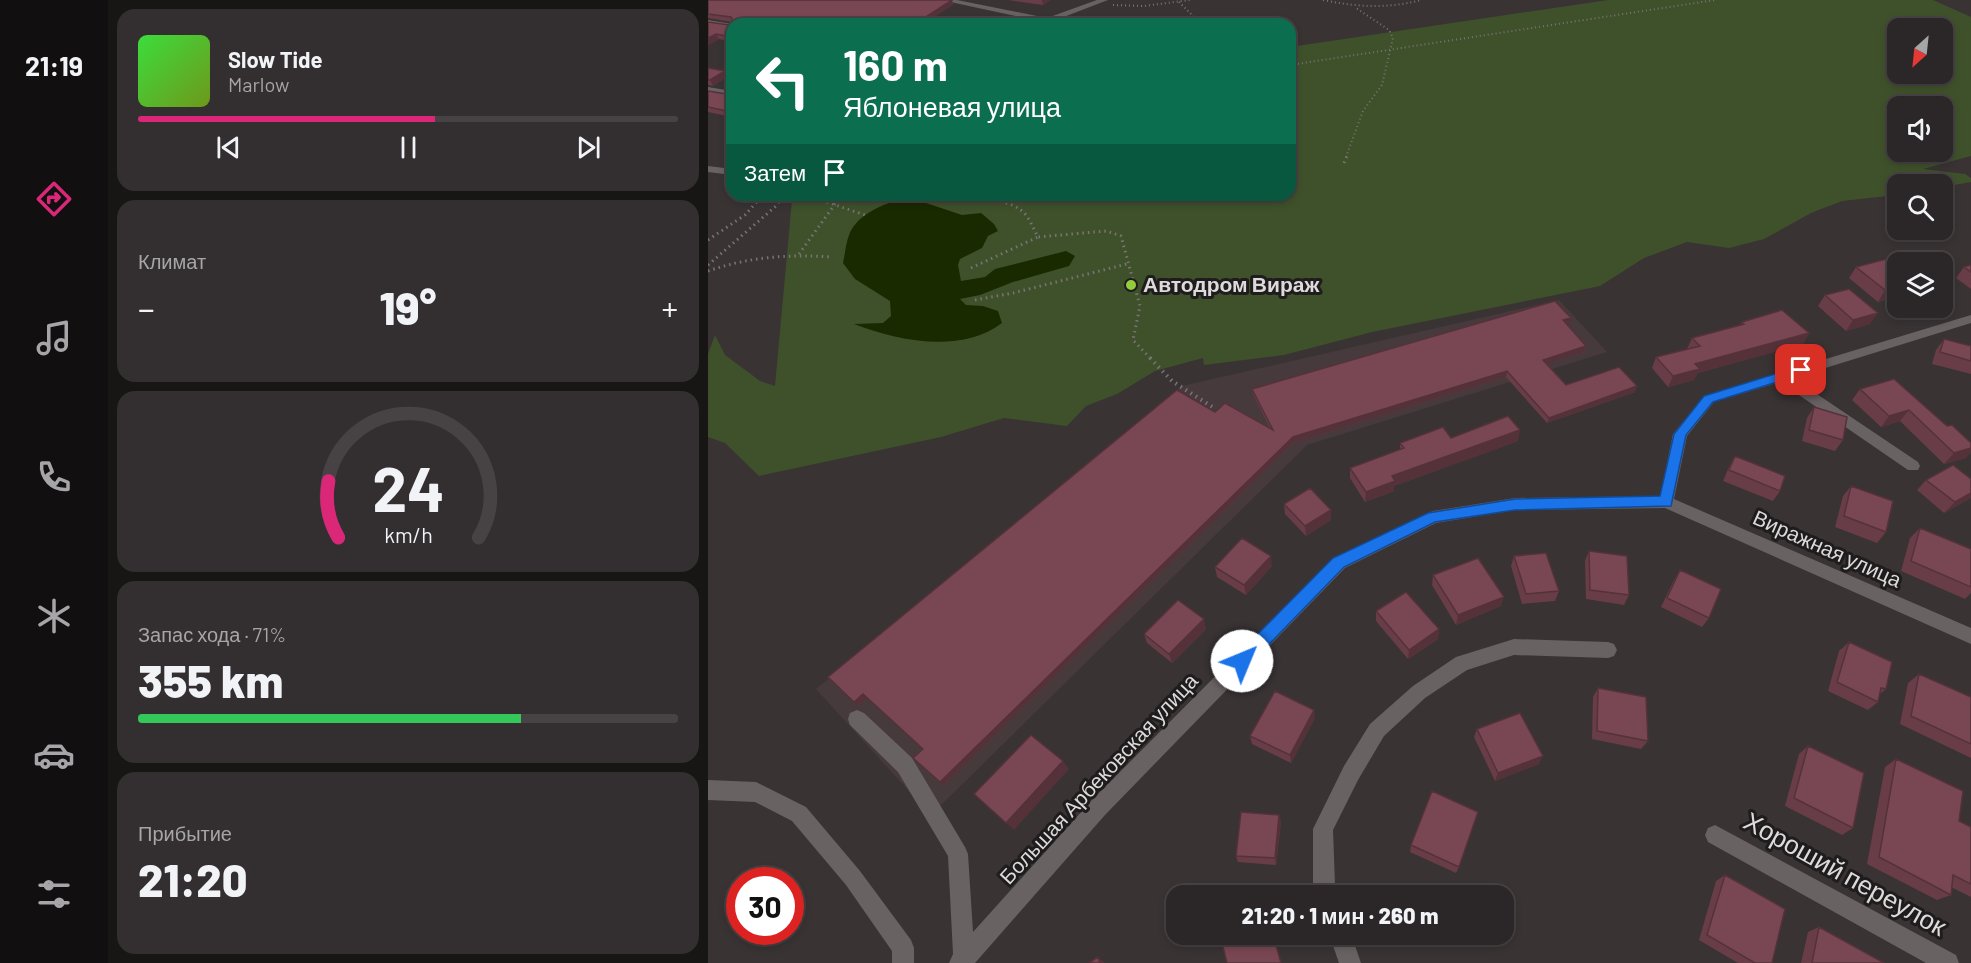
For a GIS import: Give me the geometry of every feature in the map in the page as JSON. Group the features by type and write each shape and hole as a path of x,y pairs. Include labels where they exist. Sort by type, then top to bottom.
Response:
{"street":[{"path":"945,0 1033,18"},
{"path":"1056,18 1101,1"},
{"path":"708,22 726,25"},
{"path":"708,90 726,93"},
{"path":"708,169 726,171"},
{"path":"1666,502 1680,434 1709,399 1971,319"},
{"path":"1780,376 1913,466"},
{"name":"Виражная улица","path":"1666,502 1971,636"},
{"name":"Большая Арбековская улица","path":"962,960 1098,808 1339,562 1433,517 1515,504 1666,502"},
{"path":"1324,885 1323,829 1351,773 1377,730 1419,692 1462,663 1514,647 1608,651"},
{"path":"857,719 905,765 958,854 962,960"},
{"path":"708,790 756,792 799,814 853,878 903,948 903,963"},
{"name":"Хороший переулок","path":"1715,835 1948,963"},
{"path":"1344,945 1350,963"}],"path":[{"path":"1101,1 1144,6 1190,0"},
{"path":"1323,0 1356,8 1390,6 1421,0"},
{"path":"1296,64 1715,0"},
{"path":"1177,1 1195,18"},
{"path":"1344,163 1363,111 1382,85 1393,38 1389,30 1356,8"},
{"path":"708,240 745,215 758,201"},
{"path":"708,265 779,201"},
{"path":"825,201 865,215"},
{"path":"799,254 835,204 840,201"},
{"path":"1005,201 1025,214 1038,237"},
{"path":"971,268 1038,237 1115,232 1121,236 1140,306 1132,340 1172,381 1214,408"},
{"path":"708,271 733,262 767,256 799,254 831,257"},
{"path":"975,300 1000,298 1104,267 1127,264"}],"shaded area":[{"name":"Автодром Вираж","path":"1608,0 1933,0 1971,17 1971,156 1953,161 1953,96 1887,96 1887,162 1949,162 1923,169 1965,174 1971,178 1971,182 1953,185 1953,174 1887,174 1887,196 1842,201 1811,213 1764,239 1729,248 1687,242 1644,258 1600,286 1372,332 1284,355 1204,365 1203,358 1155,371 1117,394 1086,406 1067,426 1004,418 941,437 759,476 725,443 708,437 708,354 715,335 725,355 760,381 775,386 792,201 1296,201 1296,46"},
{"path":"896,201 920,201 962,215 981,213 994,224 998,231 988,236 982,248 960,259 958,265 961,281 985,277 995,269 1066,251 1075,256 1069,266 1013,282 980,295 960,299 966,305 983,306 998,311 1002,323 986,333 968,339 929,342 890,335 854,324 883,323 891,316 890,301 855,279 843,263 846,245 853,227 866,214"},
{"path":"1559,300 1607,352 1307,445 931,815 816,689 1182,386"}],"building":[{"path":"708,0 952,0 924,18 732,18 708,14"},
{"path":"708,22 726,25 726,36 716,34 708,38"},
{"path":"708,68 725,71 708,80"},
{"path":"708,91 726,94 726,111 708,107"},
{"path":"1887,259 1887,290 1885,290 1856,267"},
{"path":"1971,265 1971,272 1964,267"},
{"path":"1849,289 1878,313 1853,320 1825,295"},
{"path":"1555,301 1571,318 1563,320 1586,346 1543,360 1566,385 1619,367 1637,386 1549,418 1507,371 1293,437 940,782 913,758 923,749 863,694 854,702 828,677 1177,390 1215,412 1225,403 1273,430 1252,389"},
{"path":"1782,310 1809,333 1695,364 1700,369 1673,376 1656,357 1700,346 1692,338 1744,324 1742,322"},
{"path":"1944,339 1971,346 1971,361 1940,352"},
{"path":"1894,379 1947,426 1952,425 1971,443 1971,448 1954,453 1909,410 1889,416 1860,389"},
{"path":"1814,407 1847,417 1843,440 1809,430"},
{"path":"1508,416 1520,430 1392,476 1395,481 1366,492 1350,468 1404,448 1400,443 1443,427 1451,438"},
{"path":"1735,456 1785,476 1780,491 1729,470"},
{"path":"1953,465 1971,479 1971,493 1955,502 1926,480"},
{"path":"1851,486 1893,501 1886,532 1844,516"},
{"path":"1310,488 1331,510 1305,526 1284,504"},
{"path":"1920,528 1971,549 1971,587 1911,561"},
{"path":"1242,538 1271,556 1244,585 1215,567"},
{"path":"1589,551 1627,556 1629,595 1590,590"},
{"path":"1546,553 1559,591 1526,594 1514,556"},
{"path":"1478,558 1504,597 1458,615 1433,575"},
{"path":"1680,570 1721,589 1709,618 1667,598"},
{"path":"1406,592 1439,629 1409,650 1376,611"},
{"path":"1178,600 1204,619 1169,654 1144,634"},
{"path":"1849,642 1892,662 1886,689 1881,688 1878,702 1837,682"},
{"path":"1919,674 1971,697 1971,744 1911,716"},
{"path":"1598,688 1646,697 1648,741 1597,731"},
{"path":"1275,691 1314,710 1290,755 1250,736"},
{"path":"1520,713 1543,756 1498,773 1477,729"},
{"path":"1031,735 1063,761 1006,823 974,794"},
{"path":"1808,746 1864,773 1853,828 1794,798"},
{"path":"1896,759 1963,791 1959,821 1971,827 1971,884 1953,875 1951,895 1879,857"},
{"path":"1432,791 1478,812 1459,867 1411,845"},
{"path":"1241,812 1279,815 1275,858 1236,856"},
{"path":"1725,875 1785,909 1772,963 1755,963 1707,935"},
{"path":"1819,927 1884,963 1812,963"},
{"path":"1222,945 1276,945 1281,963 1227,963"},
{"path":"1098,957 1100,963 1089,963"}],"place":[{"name":"Автодром Вираж","path":"1131,285"}],"route":[{"path":"1242,661 1339,562 1433,517 1515,504 1666,502 1680,434 1709,399 1801,370"}]}
